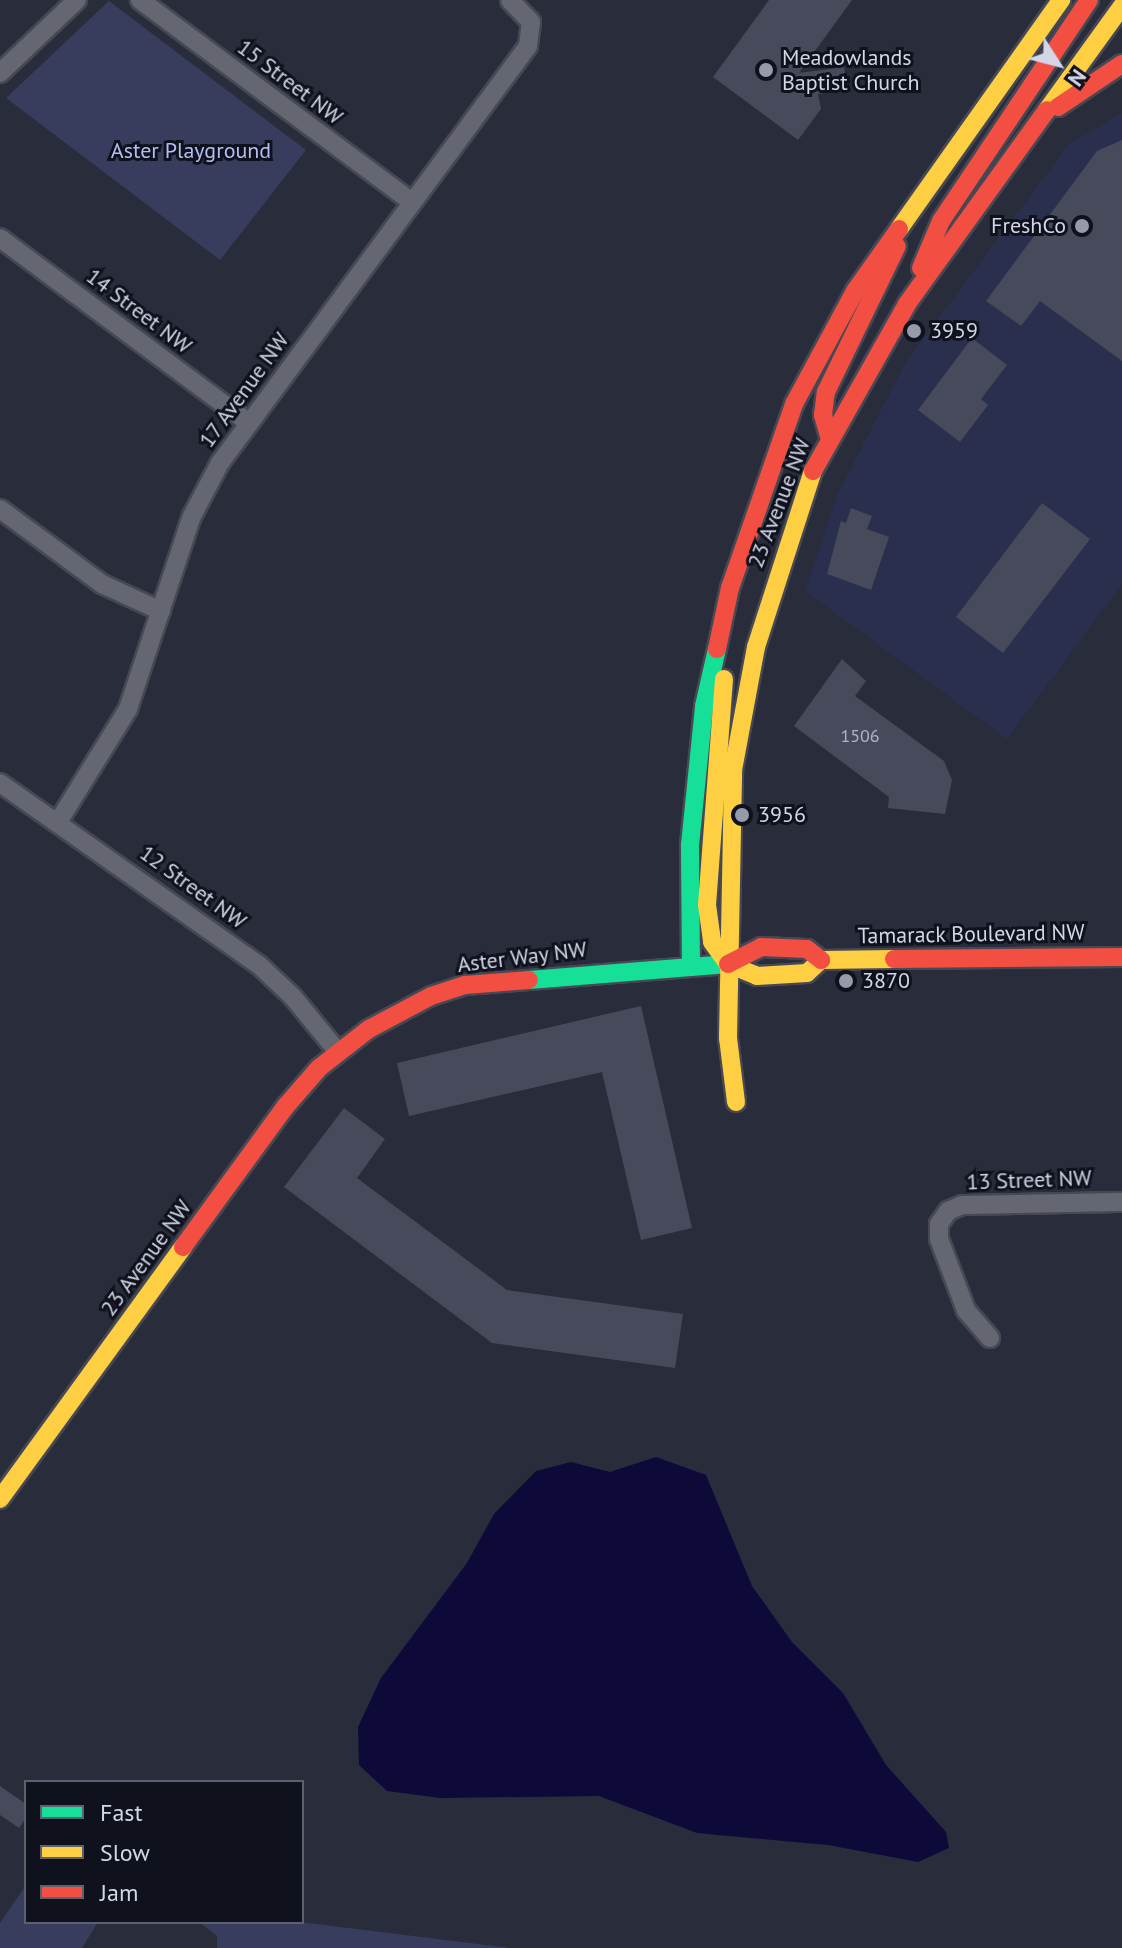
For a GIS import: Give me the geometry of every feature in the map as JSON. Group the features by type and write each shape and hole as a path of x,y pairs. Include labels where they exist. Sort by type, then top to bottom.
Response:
{"main road":[{"path":"1041,0 1042,25"},
{"name":"23 Avenue NW","path":"691,967 696,769 704,706 737,564 794,404 855,291 919,196 1061,0"},
{"path":"907,304 941,221 1089,0"},
{"name":"23 Avenue NW","path":"736,1102 728,1038 728,824 746,695 786,543 829,436 907,304 1122,6"},
{"path":"1037,123 1122,64"},
{"path":"829,436 823,415 826,392 919,196"},
{"path":"728,964 712,942 707,866 737,564"},
{"name":"Tamarack Boulevard NW","path":"728,964 761,947 807,949 821,960 1122,957"},
{"name":"Tamarack Boulevard NW","path":"728,964 757,976 807,973 821,960"},
{"name":"Aster Way NW","path":"338,1052 407,1006 465,985 728,964"},
{"name":"23 Avenue NW","path":"0,1499 286,1106 338,1052"}],"street":[{"path":"0,73 77,0"},
{"name":"15 Street NW","path":"140,0 412,202"},
{"name":"17 Avenue NW","path":"58,822 128,709 200,500 249,423 528,46 531,22 510,0"},
{"name":"14 Street NW","path":"0,238 249,423"},
{"path":"0,509 102,584 161,611"},
{"name":"12 Street NW","path":"0,783 259,965 293,997 338,1052"},
{"name":"13 Street NW","path":"990,1338 966,1310 939,1239 942,1217 962,1205 1122,1202"}],"shaded area":[{"path":"1122,113 1122,584 1007,739 805,591 837,495 907,360 1069,144"},
{"path":"656,1457 706,1475 752,1586 792,1642 843,1693 886,1765 946,1832 949,1848 918,1862 828,1845 697,1833 599,1796 440,1798 387,1791 359,1765 358,1727 381,1678 467,1563 494,1514 536,1471 571,1462 610,1472"}],"green space":[{"name":"Aster Playground","path":"109,1 306,150 220,260 6,98"},
{"path":"24,1888 24,1924 97,1924 82,1948 0,1948 0,1923"},
{"path":"304,1922 510,1948 217,1948 217,1936 202,1924"}],"building":[{"name":"Meadowlands Baptist Church","path":"769,0 852,0 799,73 844,67 848,89 818,94 821,109 798,140 713,77"},
{"name":"FreshCo","path":"1122,140 1122,361 1040,301 1021,326 986,301 1097,151"},
{"path":"972,338 1007,365 981,399 988,405 960,442 918,410"},
{"path":"1042,503 1090,539 1003,653 956,617"},
{"path":"851,508 872,516 867,529 889,537 871,590 827,574 841,521 846,523"},
{"path":"842,659 866,681 855,696 944,761 952,780 945,814 888,808 889,797 794,726"},
{"path":"641,1006 692,1228 641,1240 602,1072 409,1116 397,1063"},
{"path":"344,1108 385,1139 357,1178 507,1290 683,1314 675,1368 492,1343 284,1187"},
{"path":"0,1786 24,1803 24,1821 19,1828 0,1815"}],"traffic: fast":[{"path":"691,967 690,845 704,706 717,649"},
{"path":"529,980 728,964"}],"traffic: slow":[{"path":"899,229 1061,0"},
{"path":"1047,110 1122,6"},
{"path":"736,1102 728,1038 733,770 756,647 813,471"},
{"path":"724,679 707,905 712,942 728,964 757,976 807,973 821,960 894,959"},
{"path":"0,1499 183,1247"}],"traffic: jam":[{"path":"921,268 941,221 1089,0"},
{"path":"1058,107 1122,64"},
{"path":"813,471 907,304 1047,110"},
{"path":"717,649 730,588 794,404 855,291 899,229"},
{"path":"829,436 823,415 826,392 897,246"},
{"path":"728,964 761,947 807,949 821,960"},
{"path":"894,959 1122,957"},
{"path":"183,1247 286,1106 319,1068 369,1029 431,996 465,985 529,980"}],"place":[{"name":"Meadowlands Baptist Church","path":"766,70"},
{"name":"FreshCo","path":"1082,226"},
{"name":"3959","path":"914,331"},
{"name":"3956","path":"742,815"},
{"name":"3870","path":"846,981"}]}
